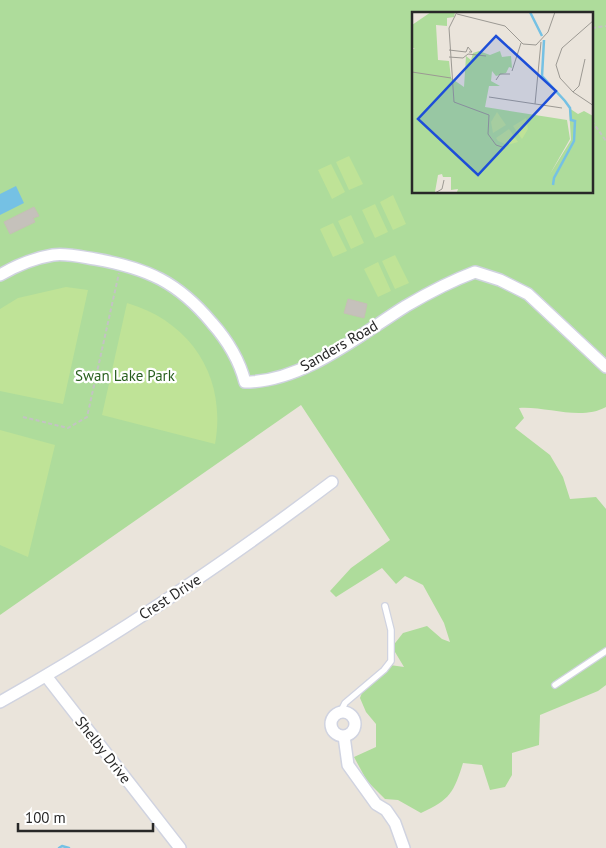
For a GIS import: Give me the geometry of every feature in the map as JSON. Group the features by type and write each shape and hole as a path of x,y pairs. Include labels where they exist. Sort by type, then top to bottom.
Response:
{"street":[{"name":"Sanders Road","path":"0,274 22,263 55,254 122,264 156,276 183,291 227,340 240,365 245,382 259,382 285,376 338,350 440,287 475,272 500,280 528,294 606,367"},
{"name":"Crest Drive","path":"0,702 46,676 171,597 258,538 332,482"},
{"name":"Shelby Drive","path":"46,676 180,848"},
{"path":"340,713 349,714 354,720 354,729 344,736 338,734 332,728 333,719 340,713"},
{"path":"344,736 348,765 376,804 386,810 402,837 404,848"}],"lane":[{"path":"340,713 345,703 384,670 391,661 391,630 385,606"},
{"path":"555,686 606,651"}],"path":[{"path":"594,124 606,142"},
{"path":"23,416 68,428 87,417 122,264"}],"green space":[{"name":"Swan Lake Park","path":"0,0 606,0 606,407 586,413 519,408 524,418 515,428 550,455 563,477 570,499 596,497 606,509 606,685 598,691 540,715 539,745 512,753 512,775 505,787 490,790 482,765 463,763 450,794 439,804 421,813 398,800 385,799 367,781 354,757 376,747 376,724 366,712 360,698 367,679 376,681 390,665 404,667 392,647 403,633 427,626 442,639 450,642 444,623 423,585 405,576 396,584 382,568 336,597 330,591 351,568 390,540 301,405 0,615"},
{"path":"349,156 363,184 349,190 336,162"},
{"path":"331,164 345,192 332,199 318,170"},
{"path":"393,195 406,224 393,230 380,202"},
{"path":"375,204 388,232 375,238 362,210"},
{"path":"351,215 364,243 351,249 338,221"},
{"path":"333,223 347,251 333,257 320,229"},
{"path":"395,255 409,283 395,289 382,261"},
{"path":"378,262 391,291 378,297 364,269"},
{"path":"66,287 88,290 63,404 0,391 0,309 18,298"},
{"name":"Swan Lake Park","path":"127,303 150,312 170,324 187,339 200,356 210,375 215,397 217,420 215,444 102,415"},
{"path":"0,430 55,445 28,557 0,545"}],"water":[{"path":"16,186 24,203 0,215 0,194"}],"building":[{"path":"34,207 39,216 33,218 35,222 10,234 4,222"},
{"path":"348,299 367,304 364,318 344,313"}],"waterway":[{"path":"59,848 62,846 69,848"}]}
